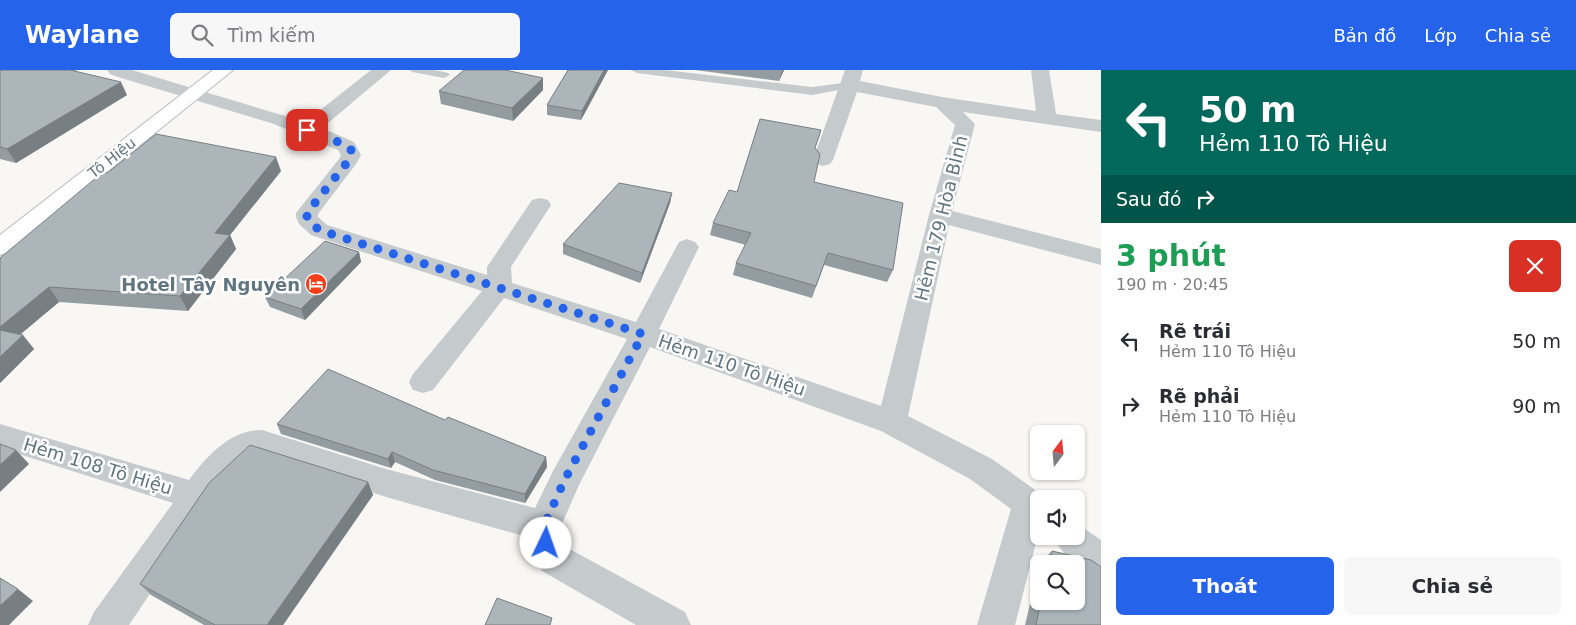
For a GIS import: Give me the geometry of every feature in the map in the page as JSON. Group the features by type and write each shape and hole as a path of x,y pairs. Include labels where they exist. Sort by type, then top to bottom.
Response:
{"street":[{"name":"Hẻm 110 Tô Hiệu","path":"116,70 143,81 194,94 307,130 347,146 351,155 311,205 307,219 319,230 643,334 892,422 981,469 1030,504"},
{"name":"Tô Hiệu","path":"0,247 224,70"},
{"path":"307,130 382,70"},
{"path":"1040,70 1047,118"},
{"path":"824,160 852,78 942,103 1101,126"},
{"name":"Hẻm 179 Hòa BÌnh","path":"892,422 940,215 965,124 942,103"},
{"path":"423,382 499,287 499,267 540,205"},
{"path":"940,215 1101,257"},
{"path":"672,625 554,559 546,543 544,526 564,481 643,334 687,247"},
{"name":"Hẻm 108 Tô Hiệu","path":"0,436 195,496"},
{"path":"107,625 167,541 195,496 215,470 248,443 262,443 386,483 544,526"},
{"path":"996,625 1030,519"},
{"path":"1082,545 1101,560"}],"lane":[{"path":"416,70 444,75"},
{"path":"637,70 812,91 852,78"}],"building":[{"path":"0,70 70,70 121,82 7,149 0,147"},
{"path":"464,70 505,70 543,78 512,108 439,91"},
{"path":"568,70 604,70 582,111 547,105"},
{"path":"760,119 821,130 815,148 820,154 814,182 903,203 893,270 828,253 816,286 736,263 751,233 713,223 729,190 737,192"},
{"path":"156,134 276,157 215,233 230,235 180,296 49,287 0,327 0,258 103,172 107,173"},
{"path":"619,183 672,193 642,273 563,244"},
{"name":"Hotel Tây Nguyên","path":"325,241 359,252 301,309 265,297"},
{"path":"0,330 23,335 0,357"},
{"path":"328,369 445,420 448,417 546,457 525,494 433,470 392,452 388,459 277,424"},
{"path":"0,444 16,450 0,465"},
{"path":"250,445 368,482 267,625 215,625 140,584 209,483"},
{"path":"1052,551 1069,555 1051,555"},
{"path":"1085,559 1091,560 1101,567 1101,625 1036,625 1039,610 1085,610"},
{"path":"0,578 18,589 0,606"},
{"path":"497,598 552,618 550,625 485,625"}],"place":[{"name":"Hotel Tây Nguyên","path":"316,284"}],"route":[{"path":"307,130 341,143 351,150 349,160 311,205 307,213 307,219 319,230 643,334 564,481 544,526 546,543"}]}
